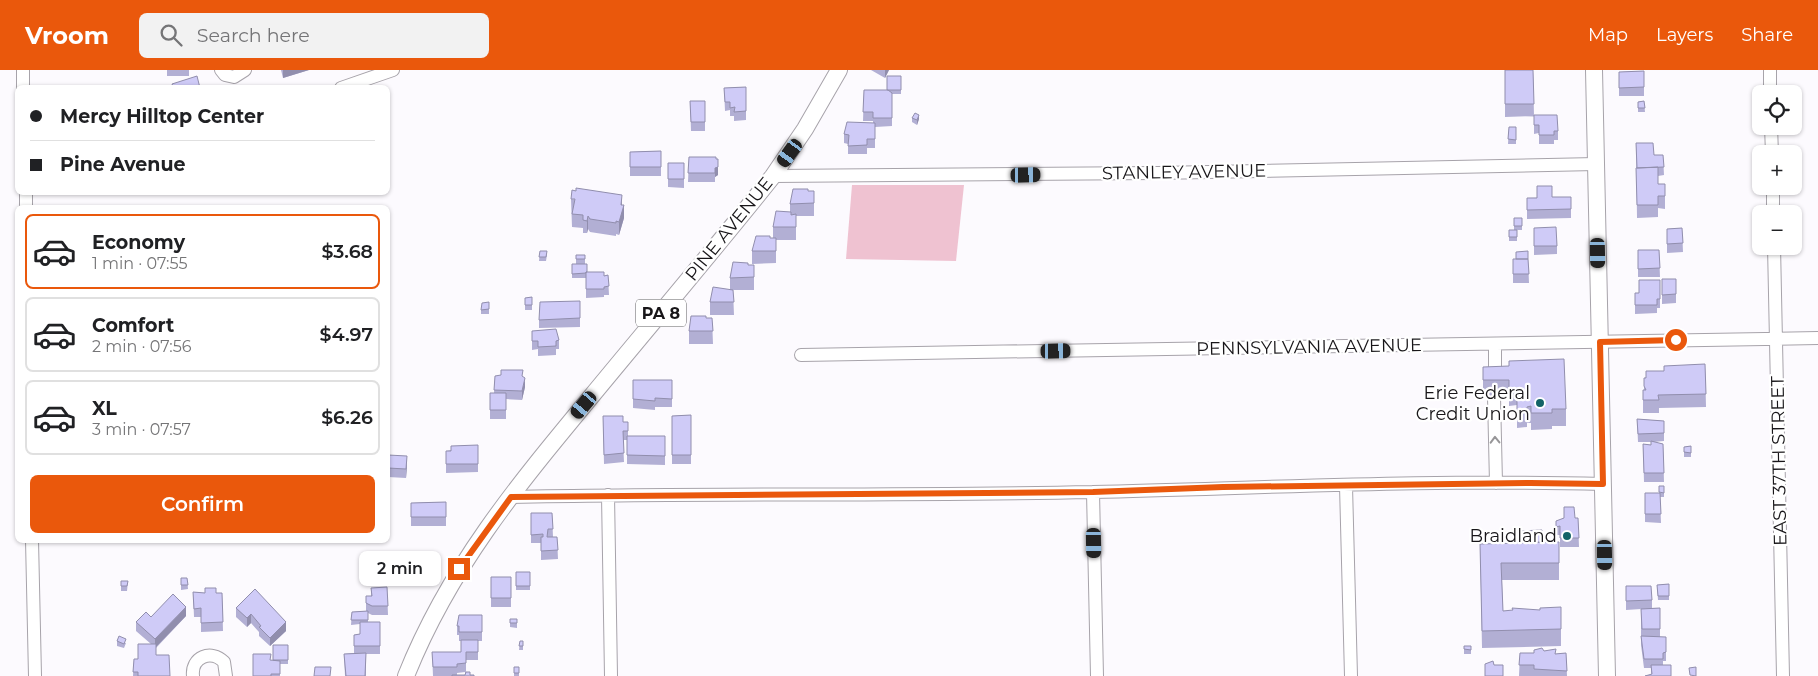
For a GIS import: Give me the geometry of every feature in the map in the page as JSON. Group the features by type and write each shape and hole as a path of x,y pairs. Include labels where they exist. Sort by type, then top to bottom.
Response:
{"main road":[{"name":"PINE AVENUE","path":"406,676 426,629 452,580 511,497 538,460 773,176 805,129 839,70"},
{"path":"1594,70 1607,676"}],"street":[{"path":"23,70 23,85"},
{"path":"221,70 230,76 242,78"},
{"path":"350,85 393,70"},
{"path":"1770,70 1770,85"},
{"name":"STANLEY AVENUE","path":"773,176 1158,173 1596,164"},
{"name":"EAST 37TH STREET","path":"1774,255 1784,676"},
{"name":"PENNSYLVANIA AVENUE","path":"801,354 1818,338"},
{"path":"1495,344 1495,383"},
{"path":"1494,397 1496,483"},
{"path":"511,497 1093,492 1496,483 1603,484"},
{"path":"1346,486 1351,676"},
{"path":"1093,492 1097,676"},
{"path":"608,495 611,676"},
{"path":"32,543 35,676"},
{"path":"193,676 195,663 199,659 210,655 224,662 226,676"}],"shaded area":[{"path":"852,185 964,185 956,261 846,259"}],"building":[{"path":"1505,70 1533,70 1534,104 1505,104"},
{"path":"1644,71 1644,87 1619,88 1619,72"},
{"path":"197,76 199,85 172,85"},
{"path":"887,76 901,76 901,90 887,90"},
{"path":"746,87 746,111 734,112 735,107 730,108 730,102 725,102 724,88"},
{"path":"864,90 888,90 892,93 892,118 873,118 873,112 863,112"},
{"path":"690,101 705,101 705,122 691,122"},
{"path":"1644,101 1645,108 1638,108 1638,102"},
{"path":"915,113 919,115 917,120 912,118"},
{"path":"1534,115 1557,115 1558,131 1554,131 1554,135 1539,135 1539,125 1534,125"},
{"path":"847,122 875,123 875,139 867,139 867,145 848,146 849,135 844,134"},
{"path":"1509,127 1516,127 1516,140 1508,139"},
{"path":"1636,143 1653,143 1654,155 1663,155 1664,167 1637,168"},
{"path":"661,151 661,167 630,167 630,152"},
{"path":"689,157 716,157 718,159 718,167 715,168 715,173 688,173"},
{"path":"668,163 684,163 684,179 668,179"},
{"path":"1658,167 1658,184 1665,184 1665,196 1658,196 1658,205 1637,205 1636,168"},
{"path":"1537,186 1552,186 1552,197 1571,197 1571,209 1527,210 1527,198 1537,198"},
{"path":"576,188 622,195 621,205 624,205 619,222 590,219 588,216 587,221 583,220 583,215 572,214 575,199 571,199 572,190 576,191"},
{"path":"793,189 814,191 814,203 790,204"},
{"path":"776,211 791,212 791,215 796,214 796,227 773,227"},
{"path":"1514,218 1522,218 1522,226 1514,226"},
{"path":"1556,227 1557,246 1534,246 1534,228"},
{"path":"1682,228 1683,243 1667,244 1667,229"},
{"path":"1509,230 1517,230 1517,237 1509,237"},
{"path":"756,236 776,238 776,251 752,251"},
{"path":"1638,250 1659,250 1660,268 1638,269"},
{"path":"540,251 547,251 546,257 539,257"},
{"path":"1528,251 1528,259 1516,259 1516,252"},
{"path":"576,255 585,255 585,259 576,259"},
{"path":"1513,259 1528,259 1529,274 1513,274"},
{"path":"733,262 754,265 754,277 730,278"},
{"path":"572,264 587,264 587,272 572,274"},
{"path":"586,272 604,272 604,276 608,275 609,286 604,287 604,289 586,289"},
{"path":"1662,279 1676,279 1676,294 1662,295"},
{"path":"1639,280 1660,280 1660,299 1657,299 1657,305 1635,305 1635,293 1639,293"},
{"path":"713,287 733,290 734,302 710,302"},
{"path":"532,297 532,305 525,305 525,298"},
{"path":"580,301 580,318 539,320 540,302"},
{"path":"489,302 489,309 481,310 482,303"},
{"path":"691,316 712,318 713,331 689,331"},
{"path":"556,329 559,340 556,341 556,346 538,347 538,341 532,341 532,331"},
{"path":"1564,359 1566,409 1552,409 1552,413 1531,413 1531,406 1527,407 1527,411 1517,411 1517,388 1509,389 1509,380 1483,380 1483,367 1509,366 1509,361"},
{"path":"1705,364 1706,394 1658,395 1659,400 1643,400 1643,390 1646,390 1644,378 1646,378 1646,371 1664,371 1664,366"},
{"path":"501,370 523,370 522,376 525,378 522,391 494,390 495,376 501,375"},
{"path":"633,380 672,380 672,399 655,398 655,401 633,399"},
{"path":"490,393 506,393 506,410 490,410"},
{"path":"691,415 691,455 672,455 672,416"},
{"path":"603,416 623,416 623,422 628,422 628,431 623,431 624,453 604,455"},
{"path":"1637,419 1664,421 1664,433 1638,434"},
{"path":"627,436 665,436 665,456 627,455"},
{"path":"1651,441 1663,444 1664,473 1644,473 1643,444 1651,445"},
{"path":"478,445 478,464 446,464 446,451 451,451 451,446"},
{"path":"1691,446 1691,453 1684,452 1684,447"},
{"path":"390,455 407,456 406,469 390,468"},
{"path":"1659,486 1664,486 1664,493 1659,492"},
{"path":"1645,493 1660,493 1661,514 1645,514"},
{"path":"446,502 446,517 411,517 411,503"},
{"path":"1564,507 1574,507 1575,518 1578,518 1579,538 1560,538 1560,526 1556,527 1556,521 1564,518"},
{"path":"531,513 552,513 553,529 548,529 547,537 557,537 558,550 541,551 541,537 543,537 543,534 531,535"},
{"path":"1542,530 1542,542 1520,542 1519,531"},
{"path":"1559,542 1559,563 1501,563 1503,611 1513,610 1512,608 1540,610 1540,608 1561,607 1561,629 1482,631 1480,544"},
{"path":"363,571 373,571 373,580 363,579"},
{"path":"516,572 530,572 530,586 516,586"},
{"path":"491,577 511,577 511,598 491,598"},
{"path":"181,578 187,578 188,585 181,585"},
{"path":"121,581 128,581 127,586 121,586"},
{"path":"1669,584 1669,596 1658,596 1657,585"},
{"path":"1626,586 1651,586 1652,600 1626,601"},
{"path":"387,587 388,606 372,606 366,603 366,596 372,596 371,588"},
{"path":"205,588 216,588 216,593 222,593 223,622 201,623 201,608 194,609 193,592 205,593"},
{"path":"255,589 286,622 270,638 259,627 261,626 251,614 247,618 236,608"},
{"path":"173,594 186,607 155,639 136,622 146,612 151,617"},
{"path":"1660,608 1660,629 1642,629 1641,609"},
{"path":"368,611 368,620 351,620 352,612"},
{"path":"459,615 482,615 482,632 459,632 459,626 457,626"},
{"path":"510,619 517,619 517,623 510,623"},
{"path":"360,622 380,622 380,646 354,646 354,635 360,634"},
{"path":"119,636 126,639 124,644 117,641"},
{"path":"1641,636 1666,637 1666,652 1663,653 1663,659 1644,659"},
{"path":"461,640 478,640 478,652 466,652 466,663 457,664 457,667 433,667 432,652 461,652"},
{"path":"520,641 523,641 523,646 519,646"},
{"path":"138,644 156,644 156,655 169,655 170,676 138,676 138,672 133,672 134,659 138,659"},
{"path":"273,645 288,645 288,660 273,660"},
{"path":"1464,646 1471,646 1471,650 1464,649"},
{"path":"1542,648 1544,651 1556,649 1555,654 1566,653 1567,671 1534,669 1534,665 1519,665 1520,653 1534,653 1534,650"},
{"path":"366,653 365,676 346,676 344,654"},
{"path":"253,654 271,654 270,660 280,661 280,674 253,676"},
{"path":"1493,661 1494,665 1503,665 1503,676 1485,676 1485,664"},
{"path":"1651,665 1671,665 1671,676 1645,676 1652,674"},
{"path":"315,667 331,667 330,676 314,676"},
{"path":"514,667 519,667 519,673 514,673"},
{"path":"1696,667 1696,676 1690,675 1689,668"},
{"path":"466,672 470,672 470,675 474,676 452,676 465,675"}],"place":[{"name":"Erie Federal Credit Union","path":"1540,403"},
{"name":"Braidland","path":"1567,536"}],"route":[{"path":"459,569 511,497 1093,492 1223,487 1530,483 1603,484 1600,342 1676,340"}]}
